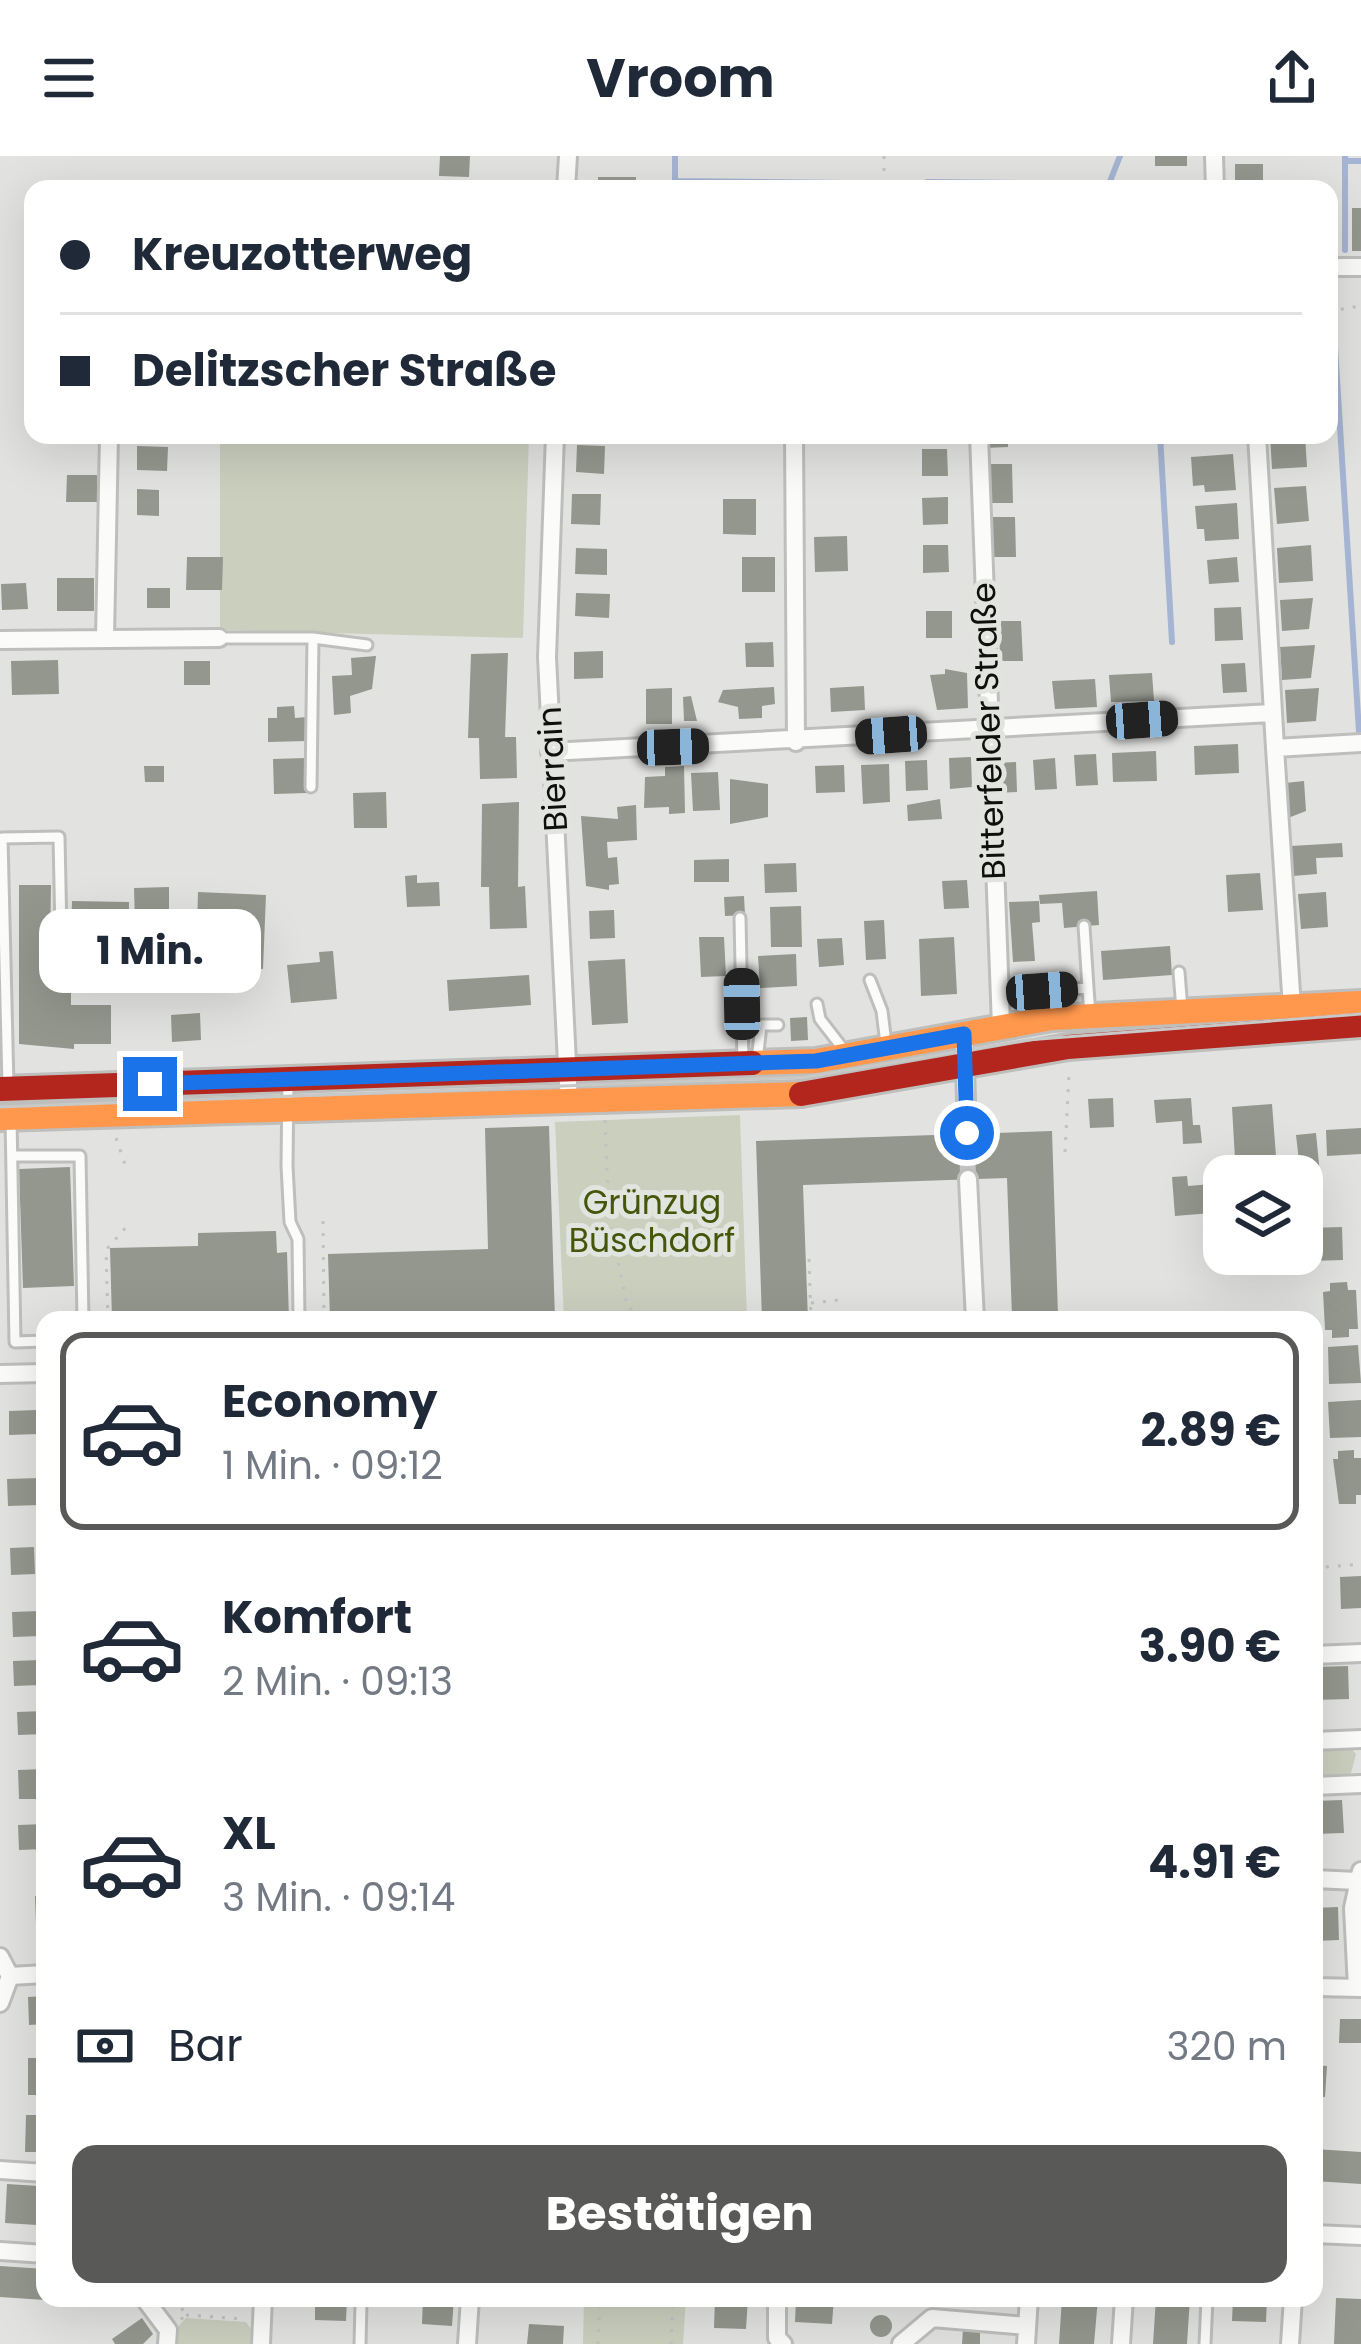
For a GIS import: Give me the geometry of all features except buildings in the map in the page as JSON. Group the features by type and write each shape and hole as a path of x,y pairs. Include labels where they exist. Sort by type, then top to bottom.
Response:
{"main road":[{"path":"4,1089 750,1064 848,1057 1001,1026 1090,1015 1183,1015 1361,1003"},
{"path":"6,1118 803,1094 965,1062 1089,1045 1361,1025"}],"street":[{"path":"105,638 109,444"},
{"name":"Bierrain","path":"555,444 547,658 569,1104"},
{"path":"794,444 796,742"},
{"name":"Bitterfelder Straße","path":"980,444 996,993 1001,1026"},
{"path":"1257,444 1292,1008"},
{"path":"0,640 219,638"},
{"path":"550,752 1272,713"},
{"path":"1275,748 1361,743"},
{"path":"964,1034 967,1133"},
{"path":"968,1179 975,1311"},
{"path":"0,1374 36,1373"},
{"path":"1323,1655 1361,1653"},
{"path":"1323,1741 1361,1739"},
{"path":"1323,1786 1361,1784"},
{"path":"1323,1878 1359,1876 1359,1988 1323,1987"},
{"path":"0,1957 10,1976 0,2003"},
{"path":"10,1976 36,1975"},
{"path":"0,2170 36,2172"},
{"path":"1323,2234 1361,2236"},
{"path":"0,2251 36,2253"},
{"path":"151,2307 168,2330 167,2344"},
{"path":"261,2344 263,2307"},
{"path":"467,2344 469,2307"},
{"path":"777,2307 777,2338 782,2344"},
{"path":"1121,2344 1123,2307"},
{"path":"1290,2344 1292,2307"},
{"path":"902,2344 932,2318 1027,2335"}],"lane":[{"path":"219,638 313,638 367,645"},
{"path":"310,787 313,638"},
{"path":"4,1089 2,838 59,836 61,934"},
{"path":"740,918 750,1064"},
{"path":"1084,926 1090,1015"},
{"path":"1179,972 1183,1015"},
{"path":"870,980 887,1049"},
{"path":"996,993 1088,988"},
{"path":"817,1004 820,1019 841,1039 848,1057"},
{"path":"750,1064 761,1025 778,1025"},
{"path":"288,1079 299,1311"},
{"path":"6,1118 13,1156 15,1342 36,1341"},
{"path":"13,1156 80,1156 83,1311"},
{"path":"359,2344 361,2307"},
{"path":"1204,2344 1206,2307"}],"path":[{"path":"1065,1152 1069,1075"},
{"path":"604,1102 609,1218 630,1311"},
{"path":"116,1114 116,1149 127,1170"},
{"path":"322,1221 324,1311"},
{"path":"108,1311 106,1250 128,1226"},
{"path":"809,1258 811,1311"},
{"path":"811,1303 838,1300"},
{"path":"629,1307 633,1311"},
{"path":"1323,1567 1361,1564"},
{"path":"598,2344 600,2307"},
{"path":"670,2344 673,2307"},
{"path":"186,2314 262,2320"}],"green space":[{"path":"220,444 529,444 523,638 220,630"},
{"name":"Grünzug Büschdorf","path":"740,1115 747,1311 564,1311 555,1122"},
{"path":"1323,1745 1349,1746 1356,1754 1351,1773 1323,1779"},
{"path":"584,2307 685,2307 683,2344 583,2344"},
{"path":"186,2318 246,2322 254,2333 254,2344 175,2344 175,2330"}],"waterway":[{"path":"675,156 675,180"},
{"path":"1111,180 1120,156"},
{"path":"1345,156 1345,161 1361,161"},
{"path":"1345,161 1345,250"},
{"path":"1338,394 1359,732"},
{"path":"1161,444 1172,642"}],"tunnel":[{"path":"967,1133 968,1179"}],"tram line":[{"path":"0,1107 806,1077 1027,1040 1361,1014"}],"traffic: slow":[{"path":"752,1063 816,1061 1052,1018 1361,1003"},
{"path":"0,1118 801,1094"}],"traffic: jam":[{"path":"801,1094 1068,1047 1361,1025"},
{"path":"0,1089 752,1063"}],"route":[{"path":"150,1084 816,1061 964,1034 967,1133"}]}
